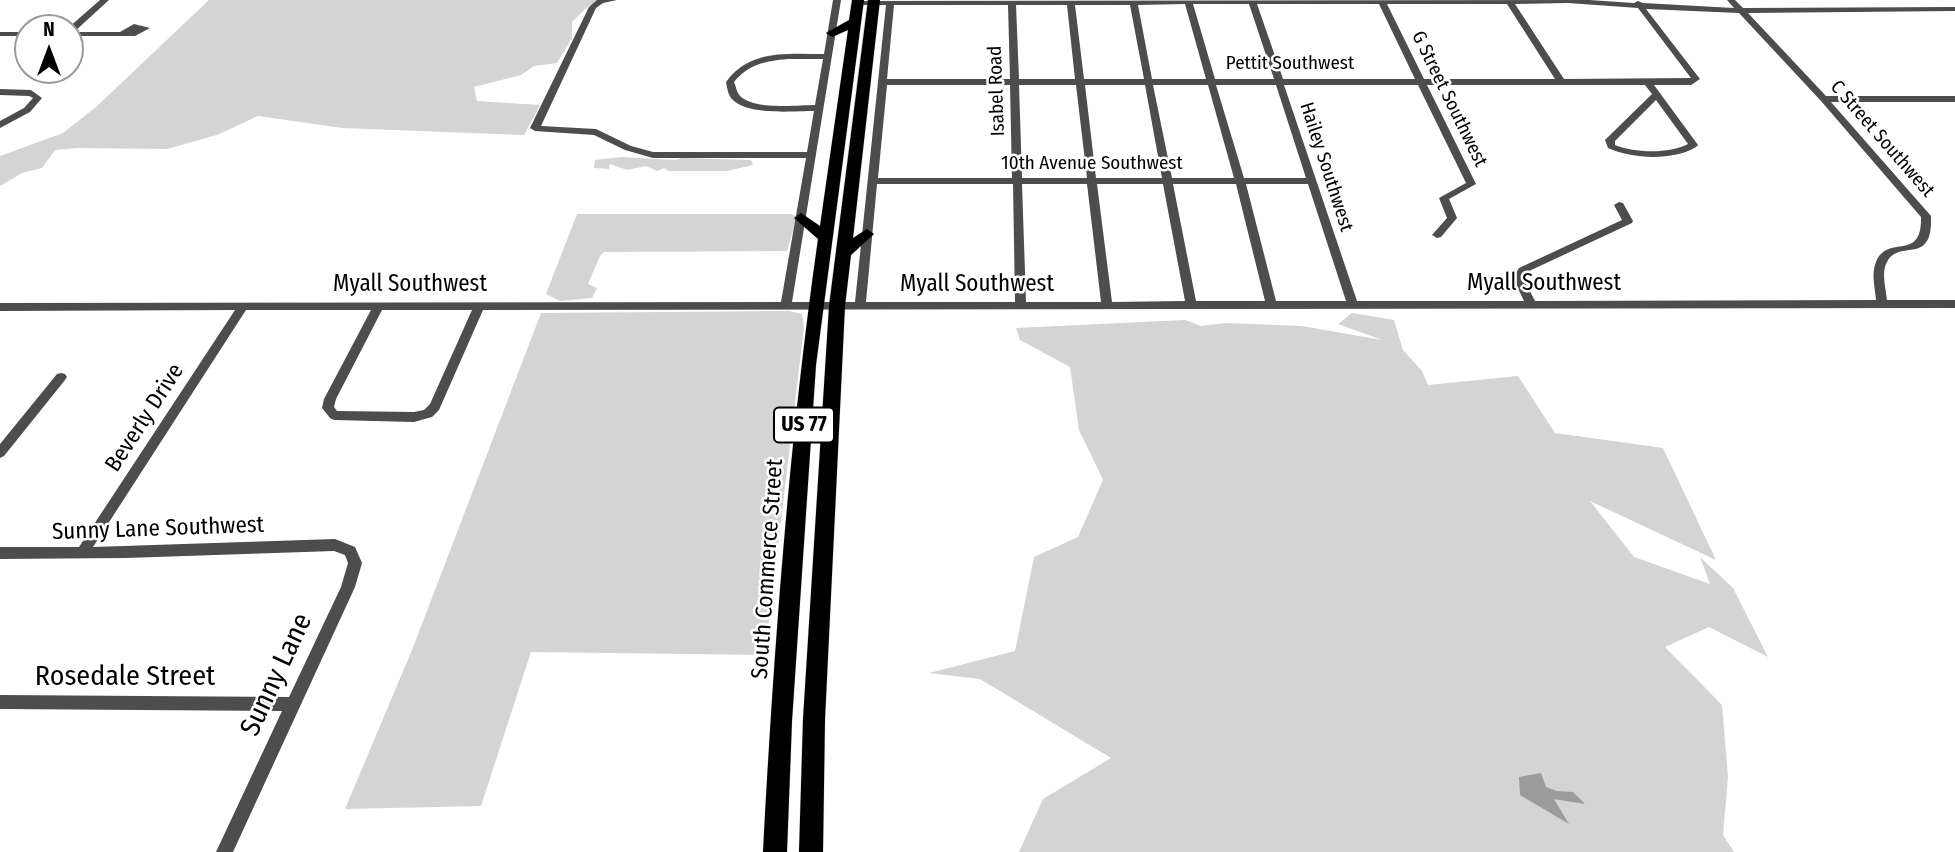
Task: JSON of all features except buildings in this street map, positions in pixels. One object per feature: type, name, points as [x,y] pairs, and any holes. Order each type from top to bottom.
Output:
[{"type":"main road","name":"South Commerce Street","points":[[775,852],[808,365],[855,22],[874,1]]},
{"type":"main road","name":"US 77","points":[[811,852],[814,719],[837,306],[874,1]]},
{"type":"main road","points":[[832,33],[855,22]]},
{"type":"main road","points":[[801,218],[826,238]]},
{"type":"main road","points":[[844,253],[867,234]]},
{"type":"street","points":[[84,20],[105,0]]},
{"type":"street","points":[[613,0],[601,1],[593,7],[535,128],[596,132],[645,154],[811,155]]},
{"type":"street","points":[[786,306],[837,0]]},
{"type":"street","name":"C Street Southwest","points":[[1731,0],[1824,99],[1926,216],[1928,231],[1923,240],[1915,246],[1885,256],[1880,263],[1882,304]]},
{"type":"street","points":[[1892,0],[1903,9]]},
{"type":"street","points":[[860,306],[883,82],[874,1],[1568,1],[1741,11],[1955,9]]},
{"type":"street","name":"Isabel Road","points":[[1012,1],[1021,306]]},
{"type":"street","points":[[1071,1],[1107,306]]},
{"type":"street","points":[[1133,1],[1191,306]]},
{"type":"street","name":"Hailey Southwest","points":[[1252,1],[1353,306]]},
{"type":"street","name":"G Street Southwest","points":[[1381,1],[1471,184],[1444,198],[1452,218],[1437,235]]},
{"type":"street","points":[[1509,1],[1562,82]]},
{"type":"street","points":[[1188,2],[1240,181],[1272,306]]},
{"type":"street","points":[[1638,3],[1696,79]]},
{"type":"street","points":[[84,33],[122,34]]},
{"type":"street","points":[[819,108],[753,106],[734,96],[730,82],[738,71],[760,60],[828,57]]},
{"type":"street","name":"Pettit Southwest","points":[[883,82],[1692,82],[1696,79]]},
{"type":"street","points":[[1648,82],[1657,94],[1691,140],[1693,145],[1680,152],[1626,152],[1611,146],[1610,140],[1657,94]]},
{"type":"street","points":[[0,92],[31,93],[38,98],[20,114],[0,125]]},
{"type":"street","points":[[1824,99],[1955,99]]},
{"type":"street","name":"10th Avenue Southwest","points":[[873,181],[1312,181]]},
{"type":"street","points":[[1531,305],[1518,278],[1523,270],[1628,221],[1619,205]]},
{"type":"street","name":"Myall Southwest","points":[[0,307],[1955,304]]},
{"type":"street","points":[[379,306],[330,398],[328,408],[334,415],[414,417],[428,414],[435,407],[479,306]]},
{"type":"street","name":"Beverly Drive","points":[[82,553],[243,307]]},
{"type":"street","points":[[0,453],[61,377]]},
{"type":"street","name":"Sunny Lane Southwest","points":[[0,553],[317,545]]},
{"type":"street","name":"Sunny Lane","points":[[224,852],[348,587],[355,563],[350,551],[345,547],[317,545]]},
{"type":"street","name":"Rosedale Street","points":[[0,702],[293,704]]},
{"type":"shaded area","points":[[209,0],[599,0],[572,22],[572,38],[557,63],[534,66],[521,75],[474,87],[477,101],[540,105],[524,135],[342,128],[258,116],[217,135],[167,149],[55,150],[42,168],[22,173],[0,186],[0,156],[63,133],[96,107]]},
{"type":"shaded area","points":[[622,157],[751,160],[753,165],[727,171],[668,171],[664,168],[657,171],[646,166],[627,170],[610,164],[609,169],[594,168],[595,160]]},
{"type":"shaded area","points":[[577,214],[791,214],[797,217],[787,251],[604,252],[588,284],[597,288],[592,298],[560,301],[546,294]]},
{"type":"shaded area","points":[[789,311],[802,314],[804,327],[765,655],[531,652],[481,806],[345,809],[412,650],[541,313]]},
{"type":"shaded area","points":[[1352,313],[1394,320],[1403,350],[1422,371],[1428,385],[1518,376],[1555,433],[1663,448],[1716,560],[1590,501],[1634,557],[1710,584],[1700,557],[1733,588],[1768,657],[1709,627],[1665,647],[1722,705],[1728,777],[1723,835],[1734,852],[1019,852],[1043,799],[1111,758],[980,679],[929,673],[1015,651],[1034,557],[1078,537],[1103,480],[1079,430],[1070,367],[1020,340],[1016,328],[1185,320],[1201,326],[1226,323],[1302,326],[1382,340],[1338,324]]},
{"type":"shaded area","points":[[1541,773],[1546,787],[1573,792],[1585,804],[1554,799],[1569,824],[1520,795],[1519,777]]}]
